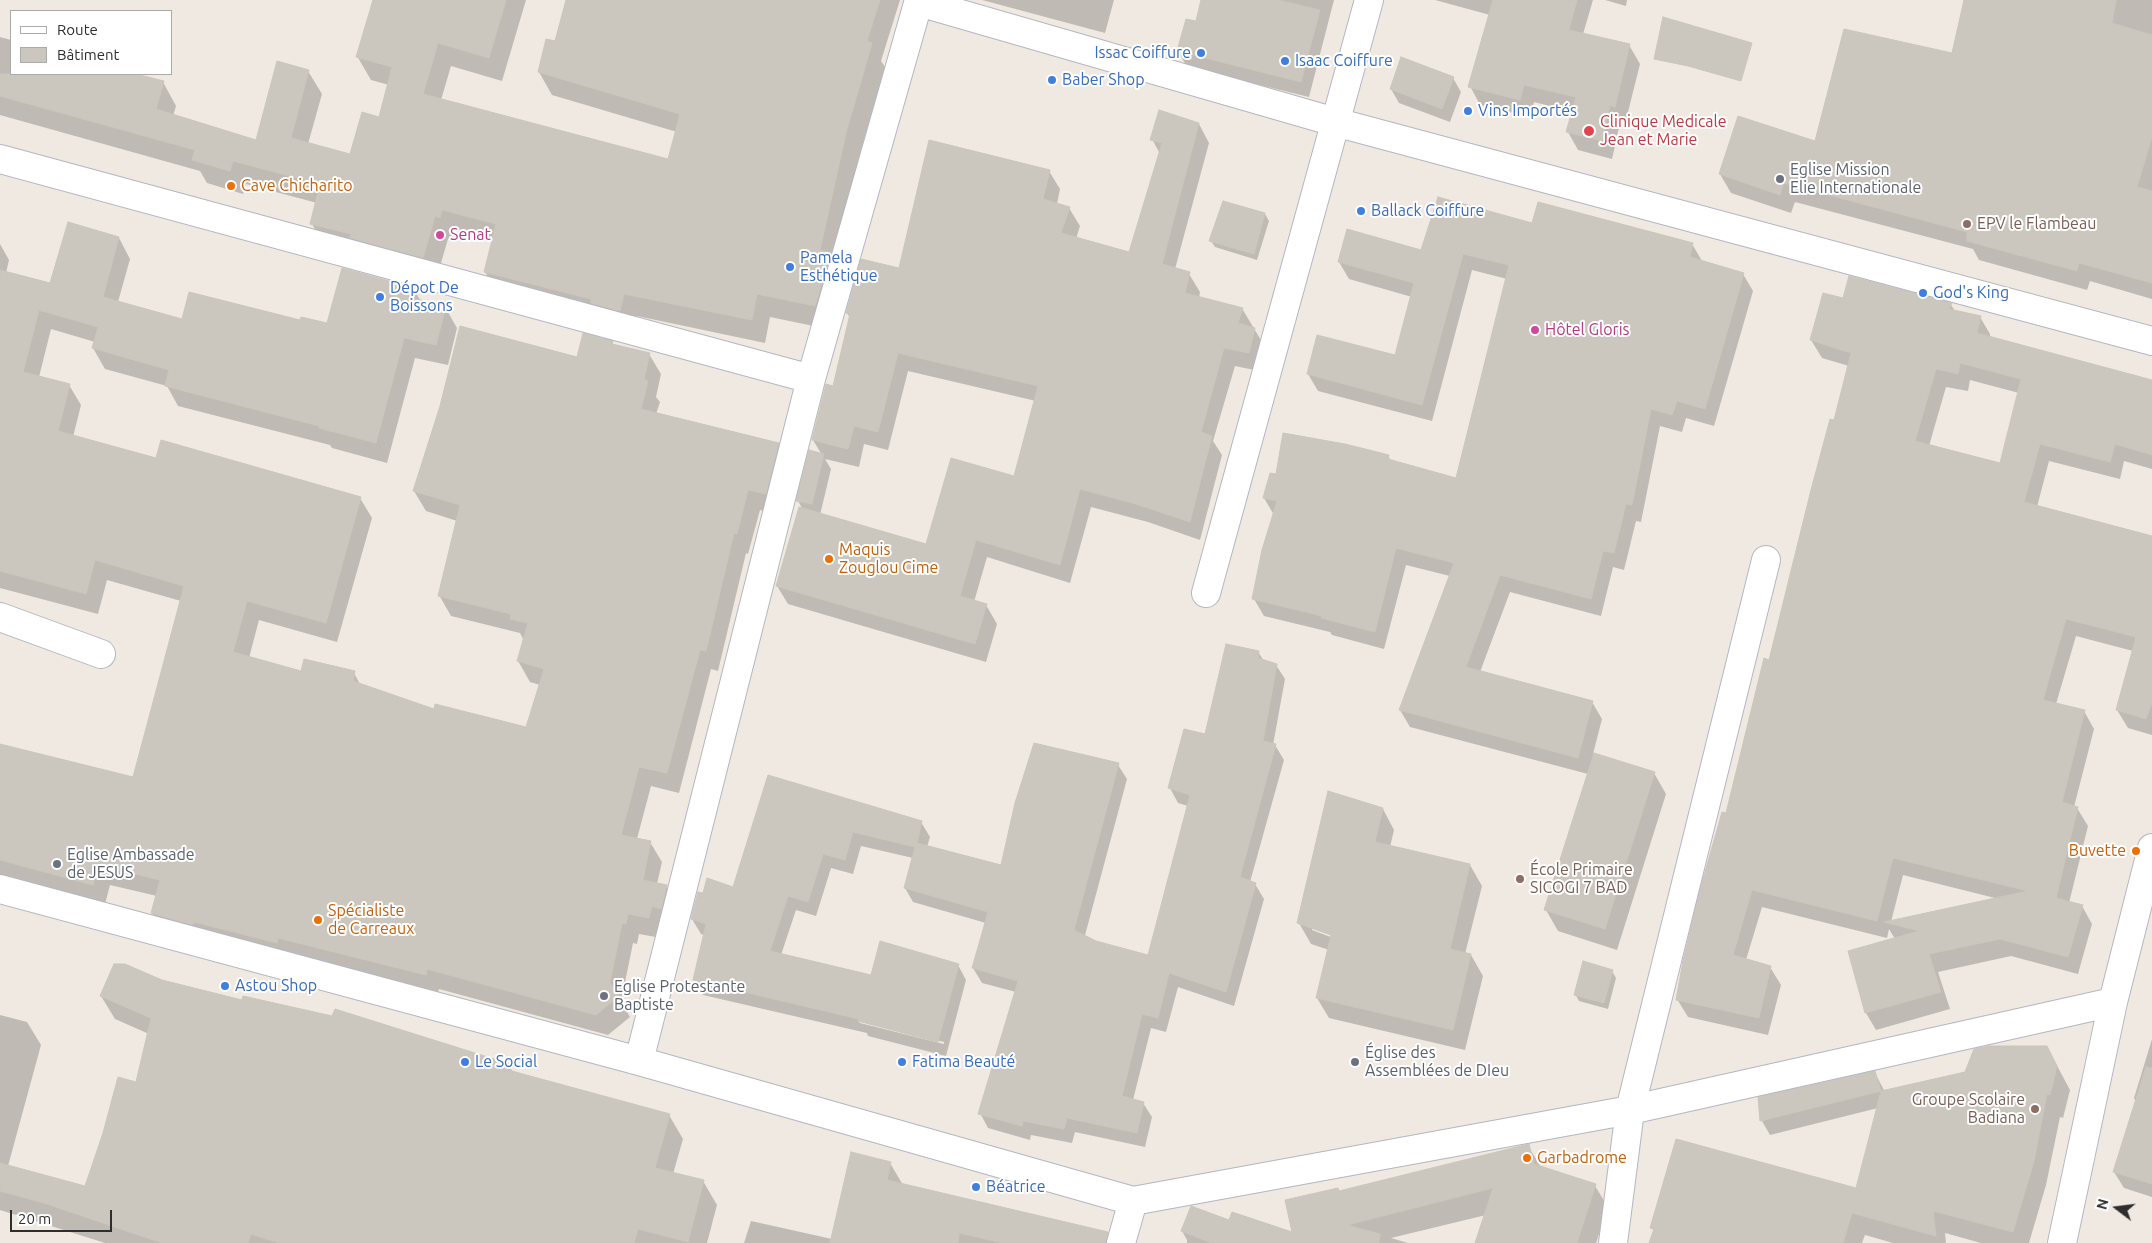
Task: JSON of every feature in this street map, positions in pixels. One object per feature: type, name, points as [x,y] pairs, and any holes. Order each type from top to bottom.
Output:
[{"type":"street","points":[[1206,593],[1368,0]]},
{"type":"street","points":[[639,1061],[811,379],[919,1],[1335,122],[2152,341]]},
{"type":"street","points":[[0,159],[811,379]]},
{"type":"street","points":[[1613,1243],[1630,1110],[1766,560]]},
{"type":"street","points":[[0,617],[102,654]]},
{"type":"street","points":[[2062,1243],[2113,1002],[2152,848]]},
{"type":"street","points":[[0,889],[639,1061],[1133,1201],[1630,1110],[2113,1002]]},
{"type":"street","points":[[1121,1243],[1133,1201]]},
{"type":"building","points":[[373,0],[506,0],[489,58],[438,43],[423,94],[668,159],[680,114],[538,72],[546,39],[555,41],[566,0],[880,0],[867,41],[872,43],[846,133],[820,250],[831,253],[815,306],[757,294],[752,320],[624,294],[620,311],[591,303],[591,299],[484,272],[496,224],[442,210],[440,218],[435,216],[423,258],[350,238],[351,234],[310,224],[320,184],[233,161],[230,171],[192,160],[195,150],[0,96],[0,74],[140,75],[164,81],[156,109],[256,140],[277,61],[309,70],[291,138],[350,154],[362,112],[379,117],[392,67],[356,57]]},
{"type":"building","points":[[1201,0],[1278,0],[1320,10],[1301,82],[1177,51],[1186,19],[1196,21]]},
{"type":"building","points":[[1493,0],[1577,0],[1569,30],[1630,44],[1615,107],[1610,105],[1602,141],[1566,132],[1576,97],[1524,85],[1520,100],[1468,87]]},
{"type":"building","points":[[1964,0],[2116,0],[2112,23],[2152,35],[2152,137],[2137,187],[2152,191],[2152,283],[2079,263],[2077,271],[1967,241],[1967,232],[1784,183],[1780,195],[1719,174],[1738,116],[1815,141],[1844,29],[1952,53]]},
{"type":"building","points":[[1663,17],[1752,43],[1741,81],[1688,66],[1654,59]]},
{"type":"building","points":[[1401,57],[1454,77],[1442,109],[1390,89]]},
{"type":"building","points":[[1159,110],[1199,123],[1162,264],[1190,272],[1185,293],[1243,308],[1238,323],[1255,328],[1249,353],[1224,348],[1201,432],[1212,436],[1190,522],[1136,504],[1080,489],[1060,565],[976,540],[960,596],[987,604],[975,644],[776,586],[799,507],[926,544],[951,458],[1014,476],[1038,386],[898,353],[878,432],[854,426],[848,449],[812,440],[826,384],[833,386],[850,314],[846,313],[861,259],[899,268],[929,140],[1050,170],[1043,199],[1070,207],[1061,233],[1129,252],[1162,143],[1150,140]]},
{"type":"building","points":[[1438,197],[1532,223],[1538,202],[1693,243],[1690,257],[1744,273],[1705,409],[1677,401],[1672,415],[1651,409],[1632,505],[1626,504],[1614,553],[1603,551],[1591,599],[1500,575],[1466,667],[1593,701],[1578,758],[1399,710],[1454,563],[1396,548],[1375,632],[1321,618],[1322,616],[1252,599],[1262,550],[1277,501],[1263,498],[1270,473],[1276,474],[1283,433],[1345,444],[1389,455],[1388,459],[1456,478],[1509,265],[1463,254],[1422,405],[1307,374],[1317,335],[1395,355],[1414,283],[1338,262],[1347,229],[1421,250]]},
{"type":"building","points":[[1223,201],[1265,213],[1254,254],[1209,241]]},
{"type":"building","points":[[68,222],[119,237],[103,297],[182,319],[189,292],[300,320],[301,317],[327,323],[342,268],[415,288],[412,298],[446,306],[436,345],[404,338],[376,443],[319,428],[319,426],[165,386],[169,370],[92,348],[98,327],[39,310],[23,372],[70,384],[58,431],[156,458],[161,440],[361,497],[326,623],[247,601],[233,652],[301,671],[304,659],[355,671],[353,681],[434,709],[435,704],[526,727],[544,669],[517,661],[528,623],[510,619],[511,614],[438,596],[460,505],[413,491],[440,406],[460,326],[577,357],[583,333],[613,341],[612,344],[650,353],[644,379],[648,381],[641,409],[779,443],[766,494],[748,490],[737,534],[734,533],[706,651],[700,650],[667,773],[639,767],[621,835],[651,841],[643,880],[667,885],[661,909],[652,906],[649,918],[628,914],[626,924],[622,923],[610,983],[619,996],[596,1015],[427,969],[426,975],[278,938],[277,943],[194,922],[193,925],[151,913],[160,880],[98,865],[93,885],[0,860],[0,744],[133,777],[184,586],[95,560],[86,594],[0,571],[0,270],[50,283]]},
{"type":"building","points":[[1849,276],[1952,303],[1949,309],[1981,316],[1977,333],[2152,380],[2152,455],[2115,444],[2110,462],[2040,444],[2024,502],[2152,536],[2152,703],[2146,719],[2116,710],[2136,637],[2066,619],[2043,700],[2085,710],[2062,802],[2078,807],[2056,898],[2083,905],[2068,957],[2000,939],[1929,954],[1941,992],[1865,1013],[1848,951],[1919,931],[1884,922],[2028,891],[1893,858],[1877,921],[1752,890],[1733,955],[1771,966],[1759,1018],[1676,1000],[1700,890],[1722,812],[1726,813],[1764,658],[1769,660],[1811,490],[1830,419],[1834,420],[1851,353],[1810,340],[1823,293],[1843,298]],"holes":[[[1960,363],[2021,379],[2000,463],[1915,441],[1936,369],[1958,374]]]},
{"type":"building","points":[[809,450],[824,454],[812,504],[796,501]]},
{"type":"building","points":[[1226,644],[1259,651],[1258,658],[1277,664],[1263,741],[1276,744],[1240,877],[1256,883],[1226,992],[1169,973],[1158,1018],[1142,1014],[1122,1096],[1144,1102],[1137,1133],[1067,1118],[1064,1129],[1023,1121],[1022,1126],[978,1114],[1018,981],[972,968],[988,912],[904,888],[915,847],[853,832],[845,860],[823,854],[808,902],[788,896],[770,951],[871,975],[880,941],[959,964],[938,1042],[858,1021],[859,1019],[693,980],[706,924],[691,919],[698,892],[703,893],[707,878],[733,887],[768,775],[922,821],[917,843],[1001,865],[1015,803],[1034,743],[1119,763],[1074,930],[1096,941],[1148,955],[1190,795],[1168,788],[1184,729],[1205,734]]},
{"type":"building","points":[[1594,753],[1655,772],[1605,929],[1544,910]]},
{"type":"building","points":[[1328,791],[1383,808],[1375,842],[1470,864],[1450,949],[1471,954],[1453,1030],[1316,998],[1331,935],[1297,923]]},
{"type":"building","points":[[1583,961],[1613,970],[1604,1003],[1574,995]]},
{"type":"building","points":[[114,964],[125,964],[162,980],[242,1000],[243,996],[332,1016],[335,1009],[510,1064],[508,1070],[670,1114],[655,1168],[704,1180],[688,1242],[638,1229],[634,1243],[279,1243],[251,1234],[248,1243],[162,1243],[44,1203],[0,1191],[0,1163],[85,1186],[103,1133],[118,1077],[136,1082],[151,1018],[100,996]]},
{"type":"building","points":[[1989,1046],[2047,1046],[2057,1066],[2050,1095],[2047,1094],[2034,1161],[2013,1232],[1933,1211],[1936,1236],[1852,1213],[1843,1243],[1649,1243],[1654,1229],[1650,1228],[1676,1139],[1856,1188],[1881,1091],[1965,1072],[1974,1049]]},
{"type":"building","points":[[2146,1067],[2152,1068],[2152,1184],[2113,1172]]},
{"type":"building","points":[[1875,1071],[1881,1091],[1760,1121],[1758,1097]]},
{"type":"building","points":[[1529,1144],[1534,1164],[1596,1184],[1577,1243],[1475,1243],[1493,1188],[1347,1225],[1380,1234],[1379,1243],[1212,1243],[1181,1231],[1191,1206],[1229,1220],[1232,1212],[1292,1232],[1285,1200],[1338,1188],[1339,1191]]},
{"type":"building","points":[[851,1152],[891,1162],[887,1180],[1108,1232],[1106,1243],[1003,1243],[959,1233],[958,1243],[830,1243]]},
{"type":"place","name":"Issac Coiffure","points":[[1201,53]]},
{"type":"place","name":"Isaac Coiffure","points":[[1285,61]]},
{"type":"place","name":"Baber Shop","points":[[1052,80]]},
{"type":"place","name":"Vins Importés","points":[[1468,111]]},
{"type":"place","name":"Clinique Medicale Jean et Marie","points":[[1589,131]]},
{"type":"place","name":"Eglise Mission Elie Internationale","points":[[1780,179]]},
{"type":"place","name":"Cave Chicharito","points":[[231,186]]},
{"type":"place","name":"Ballack Coiffure","points":[[1361,211]]},
{"type":"place","name":"EPV le Flambeau","points":[[1967,224]]},
{"type":"place","name":"Senat","points":[[440,235]]},
{"type":"place","name":"Pamela Esthétique","points":[[790,267]]},
{"type":"place","name":"God's King","points":[[1923,293]]},
{"type":"place","name":"Dépot De Boissons","points":[[380,297]]},
{"type":"place","name":"Hôtel Gloris","points":[[1535,330]]},
{"type":"place","name":"Maquis Zouglou Cime","points":[[829,559]]},
{"type":"place","name":"Buvette","points":[[2136,851]]},
{"type":"place","name":"Eglise Ambassade de JESUS","points":[[57,864]]},
{"type":"place","name":"École Primaire SICOGI 7 BAD","points":[[1520,879]]},
{"type":"place","name":"Spécialiste de Carreaux","points":[[318,920]]},
{"type":"place","name":"Astou Shop","points":[[225,986]]},
{"type":"place","name":"Eglise Protestante Baptiste","points":[[604,996]]},
{"type":"place","name":"Le Social","points":[[465,1062]]},
{"type":"place","name":"Fatima Beauté","points":[[902,1062]]},
{"type":"place","name":"Église des Assemblées de DIeu","points":[[1355,1062]]},
{"type":"place","name":"Groupe Scolaire Badiana","points":[[2035,1109]]},
{"type":"place","name":"Garbadrome","points":[[1527,1158]]},
{"type":"place","name":"Béatrice","points":[[976,1187]]}]
